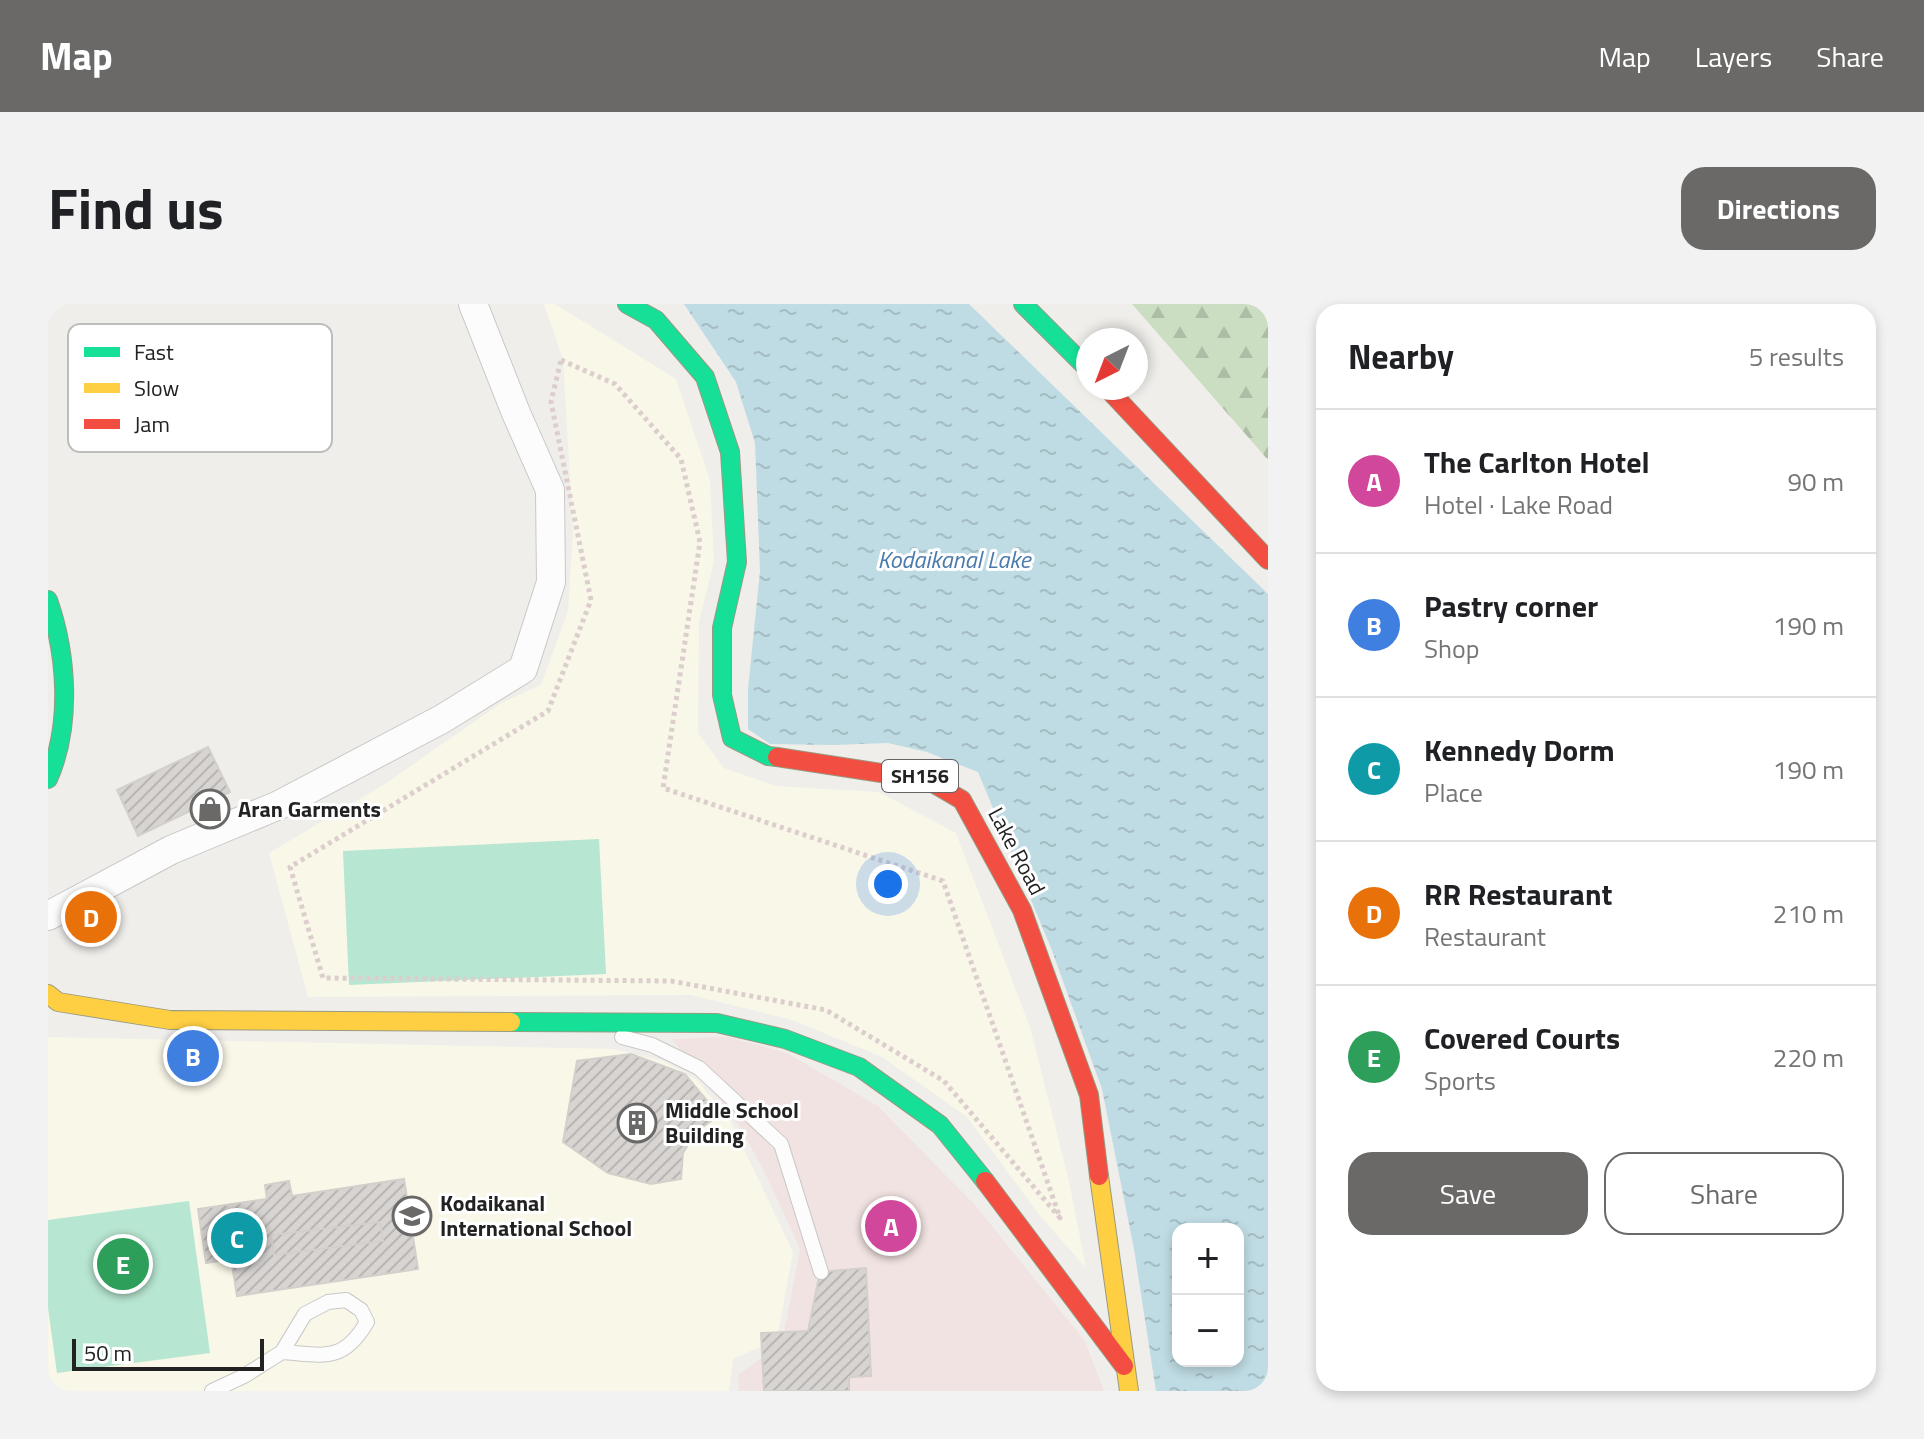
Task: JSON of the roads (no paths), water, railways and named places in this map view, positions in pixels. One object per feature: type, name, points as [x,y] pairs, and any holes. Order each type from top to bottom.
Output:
[{"type":"main road","name":"Lake Road","points":[[627,304],[656,320],[705,377],[730,452],[737,562],[722,628],[722,695],[732,738],[768,756],[921,776],[962,800],[1022,910],[1089,1095],[1129,1391]]},
{"type":"main road","points":[[1023,304],[1076,357]]},
{"type":"main road","points":[[1118,400],[1268,560]]},
{"type":"main road","points":[[48,600],[67,676],[57,760],[48,779]]},
{"type":"main road","points":[[48,994],[58,1002],[170,1020],[717,1023],[785,1039],[859,1067],[940,1125],[1012,1215],[1124,1366]]},
{"type":"street","points":[[48,916],[171,850],[293,798],[442,719],[523,669],[551,582],[550,490],[473,304]]},
{"type":"lane","points":[[572,1022],[652,1045],[699,1068],[781,1144],[821,1272]]},
{"type":"lane","points":[[212,1391],[244,1376],[282,1352],[305,1314],[328,1302],[346,1300],[361,1310],[367,1322],[356,1342],[333,1355],[282,1352]]},
{"type":"water","name":"Kodaikanal Lake","points":[[684,304],[969,304],[1268,594],[1268,1391],[1156,1391],[1134,1249],[1102,1089],[1051,948],[978,772],[927,752],[888,743],[770,744],[748,729],[748,689],[760,571],[755,443],[736,382]]},
{"type":"place","name":"Aran Garments","points":[[210,809]]},
{"type":"place","name":"RR Restaurant","points":[[91,917]]},
{"type":"place","name":"Pastry corner","points":[[193,1056]]},
{"type":"place","name":"Middle School Building","points":[[637,1123]]},
{"type":"place","name":"Kodaikanal International School","points":[[412,1216]]},
{"type":"place","name":"The Carlton Hotel","points":[[891,1226]]},
{"type":"place","name":"Kennedy Dorm","points":[[237,1238]]},
{"type":"place","name":"Covered Courts","points":[[123,1264]]}]
